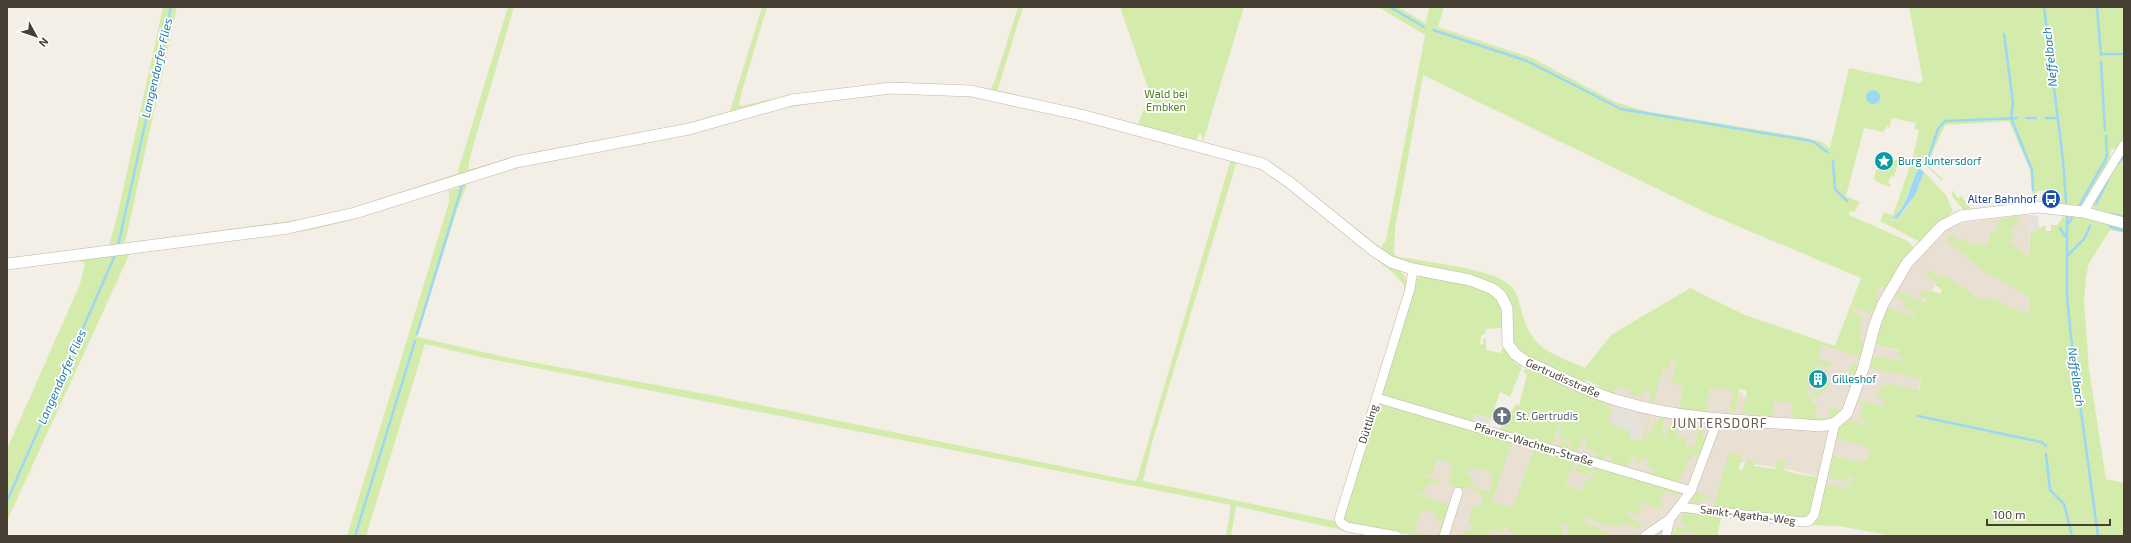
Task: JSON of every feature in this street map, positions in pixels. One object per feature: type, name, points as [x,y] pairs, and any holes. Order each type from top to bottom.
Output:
[{"type":"street","name":"Gertrudisstraße","points":[[7,264],[282,229],[322,222],[539,156],[689,129],[792,100],[891,88],[964,90],[1088,117],[1257,162],[1278,173],[1373,250],[1392,262],[1413,269],[1470,280],[1486,285],[1497,292],[1507,308],[1508,344],[1515,354],[1525,361],[1621,402],[1718,419],[1822,426],[1835,423]]},
{"type":"street","points":[[2083,212],[2124,145]]},
{"type":"street","points":[[1835,423],[1843,418],[1849,410],[1864,366],[1878,317],[1886,298],[1907,263],[1942,226],[1961,216],[2039,208],[2083,212],[2124,223]]},
{"type":"street","name":"Düttling","points":[[1397,536],[1347,528],[1341,523],[1339,518],[1410,289],[1413,269]]},
{"type":"street","name":"Pfarrer-Wachten-Straße","points":[[1377,398],[1691,490]]},
{"type":"street","points":[[1645,536],[1670,519],[1691,490],[1718,419]]},
{"type":"street","name":"Sankt-Agatha-Weg","points":[[1680,507],[1802,522],[1809,521],[1814,515],[1835,423]]},
{"type":"street","points":[[1444,536],[1458,492]]},
{"type":"street","points":[[1666,536],[1670,519]]},
{"type":"shaded area","points":[[2030,215],[2028,296],[2031,323],[1969,293],[1942,274],[1931,291],[1929,290],[1912,324],[1883,314],[1911,267],[1950,226],[1966,222]]},
{"type":"shaded area","points":[[2030,215],[2038,216],[2039,228],[2030,233]]},
{"type":"shaded area","points":[[1893,277],[1867,342],[1928,360],[1911,412],[1858,400],[1858,402],[1883,409],[1876,448],[1848,493],[1824,487],[1826,478],[1776,467],[1727,461],[1713,507],[1714,536],[1415,536],[1401,533],[1429,458],[1512,440],[1535,446],[1512,508],[1553,447],[1560,418],[1597,398],[1684,339],[1676,365],[1709,394],[1710,386],[1743,393],[1743,396],[1746,397],[1742,413],[1813,343],[1851,354],[1844,328],[1851,307]]},
{"type":"shaded area","points":[[1617,406],[1637,410],[1634,421],[1639,423],[1634,439],[1630,438],[1630,431],[1611,424]]},
{"type":"shaded area","points":[[1475,414],[1491,419],[1487,430],[1472,426]]},
{"type":"green space","points":[[163,7],[177,7],[125,243],[311,218],[347,210],[457,174],[508,7],[514,7],[470,157],[468,170],[539,151],[681,125],[730,111],[762,7],[767,7],[742,91],[739,104],[740,106],[791,95],[896,82],[990,90],[995,80],[1018,7],[1023,7],[997,92],[991,90],[989,92],[927,86],[896,86],[833,91],[802,96],[742,110],[737,109],[726,115],[691,125],[542,153],[471,173],[465,171],[457,177],[367,208],[309,222],[7,262],[7,258],[109,245],[117,217]]},
{"type":"green space","name":"Wald bei Embken","points":[[1120,7],[1244,7],[1203,142],[1267,161],[1282,170],[1381,248],[1386,240],[1425,35],[1378,7],[1398,7],[1425,23],[1430,7],[1444,7],[1438,27],[1532,58],[1615,102],[1645,111],[1808,138],[1822,142],[1830,148],[1849,68],[1919,83],[1923,81],[1909,7],[2124,7],[2124,142],[2120,147],[2111,150],[2108,164],[2100,181],[2090,197],[2080,206],[2069,207],[2059,202],[2061,194],[2056,193],[2056,198],[2048,199],[2047,190],[2037,191],[2037,199],[2030,206],[1966,213],[1952,196],[1952,190],[1958,198],[1961,196],[1971,209],[2026,203],[2033,198],[2030,170],[2009,121],[1945,125],[1927,165],[1943,179],[1941,180],[1923,163],[1913,157],[1919,130],[1914,129],[1916,123],[1892,118],[1889,128],[1887,126],[1883,132],[1864,128],[1846,196],[1860,202],[1854,212],[1850,211],[1849,215],[1908,241],[1914,248],[1885,288],[1882,285],[1876,292],[1878,294],[1875,298],[1880,301],[1874,313],[1852,307],[1853,313],[1862,315],[1859,331],[1864,333],[1860,334],[1858,340],[1865,342],[1868,334],[1862,358],[1821,345],[1819,359],[1831,363],[1830,368],[1816,365],[1815,367],[1828,371],[1825,380],[1829,382],[1827,391],[1823,390],[1820,396],[1814,395],[1811,403],[1817,405],[1814,416],[1826,419],[1818,420],[1791,418],[1793,402],[1774,401],[1772,417],[1742,413],[1747,391],[1739,389],[1736,411],[1732,411],[1731,415],[1729,415],[1733,391],[1710,387],[1706,413],[1680,408],[1682,395],[1681,386],[1671,383],[1677,361],[1672,359],[1669,369],[1663,368],[1653,404],[1650,404],[1651,391],[1644,390],[1642,397],[1629,395],[1631,390],[1617,386],[1614,395],[1598,388],[1599,386],[1586,380],[1585,382],[1581,382],[1523,356],[1513,346],[1510,307],[1505,295],[1497,288],[1487,282],[1461,274],[1410,266],[1400,262],[1381,250],[1376,249],[1267,163],[1202,144],[1202,135],[1199,134],[1197,140],[1192,142],[1180,135],[1166,135],[998,94],[997,92],[1138,124],[1150,94]],"holes":[[[1423,75],[1709,214],[1861,278],[1835,346],[1745,315],[1690,288],[1611,335],[1585,368],[1554,355],[1539,344],[1527,328],[1513,288],[1501,279],[1456,266],[1396,256],[1394,253],[1395,229]],[[1814,370],[1826,372],[1821,392],[1813,390],[1811,398],[1807,398],[1810,383],[1808,382],[1810,374],[1813,374]]]},
{"type":"green space","points":[[910,90],[968,93],[994,97],[1230,156],[1237,160],[1240,159],[1256,164],[1287,182],[1360,242],[1398,269],[1406,279],[1408,289],[1338,517],[1339,525],[1344,529],[1384,536],[1368,536],[1236,506],[1231,536],[1226,536],[1231,505],[485,358],[425,344],[366,536],[347,536],[449,202],[449,190],[445,189],[348,221],[310,230],[130,253],[7,521],[7,449],[80,284],[85,263],[77,260],[7,269],[7,266],[306,227],[372,210],[444,188],[451,190],[458,188],[461,181],[531,160],[686,131],[788,103],[888,91]],"holes":[[[911,92],[977,98],[1042,110],[1211,152],[1231,159],[1137,479],[1134,481],[716,396],[515,359],[417,337],[457,210],[468,182],[548,160],[688,135],[771,110],[868,95]],[[1239,161],[1254,166],[1278,179],[1393,273],[1404,285],[1404,294],[1334,521],[1143,481],[1152,443],[1236,164]]]},
{"type":"green space","points":[[2124,153],[2124,219],[2095,211],[2092,205]]},
{"type":"green space","points":[[1885,158],[1899,161],[1894,177],[1891,176],[1888,183],[1891,185],[1890,187],[1877,182],[1874,179],[1879,160]]},
{"type":"green space","points":[[1911,163],[1919,168],[1901,209],[1891,220],[1897,218],[1907,208],[1924,172],[1946,195],[1953,211],[1920,242],[1880,221],[1884,212],[1893,215]]},
{"type":"green space","points":[[2065,214],[2124,226],[2124,233],[2110,230],[2089,263],[2084,301],[2089,369],[2106,479],[2124,483],[2124,536],[1893,536],[1839,526],[1808,525],[1722,515],[1717,536],[1693,536],[1694,533],[1683,531],[1680,536],[1671,536],[1677,526],[1685,528],[1686,525],[1680,523],[1680,521],[1696,492],[1710,496],[1709,500],[1702,499],[1701,505],[1713,507],[1729,452],[1742,456],[1739,470],[1742,470],[1747,460],[1755,461],[1754,466],[1775,469],[1778,459],[1786,460],[1784,470],[1797,474],[1826,478],[1825,487],[1832,485],[1845,489],[1846,485],[1850,487],[1853,476],[1849,475],[1847,482],[1827,477],[1832,456],[1861,463],[1862,459],[1867,460],[1870,448],[1836,438],[1838,430],[1841,428],[1840,426],[1848,420],[1866,425],[1867,422],[1859,418],[1863,403],[1858,402],[1858,400],[1886,406],[1886,403],[1883,402],[1884,399],[1875,396],[1877,396],[1881,386],[1886,386],[1887,383],[1919,390],[1922,379],[1870,368],[1872,356],[1903,361],[1903,358],[1898,357],[1899,351],[1875,344],[1886,307],[1914,317],[1916,313],[1903,308],[1906,302],[1896,296],[1899,292],[1924,302],[1926,298],[1919,296],[1921,290],[1928,293],[1929,290],[1940,294],[1942,290],[1935,285],[1937,282],[1925,275],[1929,270],[1939,278],[1942,274],[1978,298],[1985,300],[1994,299],[2016,310],[2030,314],[2028,296],[1983,271],[1946,240],[1951,234],[1961,242],[1965,239],[1974,246],[1978,242],[1984,247],[1989,242],[1991,232],[1995,232],[1999,219],[2021,215],[2016,226],[2014,225],[2010,232],[2014,235],[2009,242],[2026,254],[2025,256],[2029,259],[2030,233],[2045,225],[2046,231],[2051,231],[2051,225],[2057,225]]},
{"type":"green space","points":[[1422,275],[1479,286],[1501,300],[1504,328],[1486,329],[1486,333],[1481,336],[1480,344],[1483,345],[1483,339],[1486,339],[1486,350],[1501,353],[1502,348],[1507,349],[1514,358],[1514,362],[1522,367],[1510,397],[1500,392],[1491,419],[1475,414],[1472,424],[1384,396],[1382,393],[1415,280]]},
{"type":"green space","points":[[1852,363],[1860,366],[1852,390],[1846,384]]},
{"type":"green space","points":[[1525,369],[1541,373],[1604,400],[1603,406],[1607,402],[1610,403],[1608,408],[1612,410],[1608,422],[1630,431],[1630,438],[1642,441],[1650,414],[1645,438],[1647,438],[1649,432],[1651,433],[1655,420],[1659,421],[1660,415],[1665,415],[1662,434],[1666,436],[1670,423],[1674,424],[1674,429],[1679,430],[1678,437],[1685,439],[1687,437],[1685,444],[1687,445],[1687,448],[1689,446],[1694,447],[1699,424],[1704,425],[1702,436],[1707,438],[1700,456],[1694,454],[1691,460],[1689,459],[1678,483],[1645,474],[1652,472],[1655,468],[1646,466],[1648,459],[1641,457],[1639,465],[1635,463],[1637,457],[1633,456],[1626,468],[1619,466],[1622,461],[1618,466],[1608,463],[1612,459],[1608,455],[1601,461],[1595,459],[1598,452],[1584,448],[1588,439],[1583,437],[1576,454],[1561,449],[1559,447],[1561,442],[1571,445],[1573,442],[1559,438],[1561,426],[1558,426],[1553,447],[1499,430],[1516,404],[1519,405],[1527,374],[1523,372]]},
{"type":"green space","points":[[1380,402],[1512,440],[1492,502],[1512,508],[1534,449],[1575,461],[1565,484],[1581,491],[1586,480],[1589,481],[1596,466],[1681,491],[1677,496],[1666,491],[1659,502],[1664,506],[1663,509],[1658,506],[1656,509],[1638,500],[1637,504],[1646,510],[1642,508],[1638,515],[1629,511],[1626,515],[1642,524],[1637,529],[1629,523],[1626,527],[1621,523],[1617,527],[1604,525],[1583,517],[1581,521],[1588,523],[1587,525],[1598,527],[1597,530],[1608,532],[1607,536],[1566,536],[1570,527],[1561,523],[1559,527],[1564,529],[1561,535],[1558,536],[1514,536],[1515,533],[1507,531],[1508,527],[1504,526],[1502,534],[1501,531],[1490,529],[1488,536],[1463,536],[1465,529],[1469,531],[1474,525],[1468,523],[1472,511],[1470,510],[1471,507],[1475,508],[1476,505],[1480,506],[1484,496],[1471,490],[1475,488],[1490,492],[1492,479],[1489,472],[1475,468],[1466,472],[1473,481],[1476,479],[1473,484],[1465,489],[1452,485],[1448,480],[1452,464],[1437,459],[1432,475],[1426,473],[1425,476],[1439,481],[1438,485],[1428,482],[1424,494],[1420,492],[1419,495],[1451,505],[1442,533],[1439,532],[1442,521],[1435,519],[1436,514],[1422,509],[1418,523],[1416,523],[1415,533],[1424,536],[1351,526],[1342,519],[1375,409]]},
{"type":"green space","points":[[1830,408],[1843,411],[1837,415],[1827,418]]},
{"type":"green space","points":[[1579,462],[1593,466],[1588,476],[1575,471]]},
{"type":"water","points":[[1873,90],[1878,92],[1880,97],[1878,102],[1873,104],[1868,102],[1866,97],[1868,92]]},
{"type":"water","points":[[1919,168],[1924,172],[1915,195],[1898,218],[1890,219],[1900,210],[1908,196]]},
{"type":"waterway","name":"Langendorfer Flies","points":[[118,246],[171,7]]},
{"type":"waterway","points":[[1390,7],[1424,27]]},
{"type":"waterway","name":"Neffelbach","points":[[2044,7],[2063,160],[2066,202]]},
{"type":"waterway","points":[[2097,7],[2101,55]]},
{"type":"waterway","points":[[1433,30],[1527,61],[1621,109],[1806,140],[1814,142],[1827,152]]},
{"type":"waterway","points":[[2004,34],[2013,103],[2011,118],[2032,170],[2033,190]]},
{"type":"waterway","points":[[2101,54],[2124,54]]},
{"type":"waterway","points":[[2101,62],[2105,130]]},
{"type":"waterway","points":[[1929,156],[1938,129],[1945,121],[2017,118]]},
{"type":"waterway","points":[[2026,118],[2036,118]]},
{"type":"waterway","points":[[2046,118],[2058,118]]},
{"type":"waterway","points":[[2080,204],[2106,159],[2106,136]]},
{"type":"waterway","points":[[2117,164],[2124,157]]},
{"type":"waterway","points":[[1833,161],[1835,189],[1847,201]]},
{"type":"waterway","points":[[2096,204],[2108,180]]},
{"type":"waterway","points":[[417,334],[463,183]]},
{"type":"waterway","points":[[2112,214],[2124,217]]},
{"type":"waterway","name":"Neffelbach","points":[[2067,217],[2067,296],[2071,337],[2098,536]]},
{"type":"waterway","name":"Neffelbach","points":[[2067,225],[2072,218]]},
{"type":"waterway","points":[[2068,255],[2084,239],[2090,226]]},
{"type":"waterway","points":[[2110,227],[2124,231]]},
{"type":"waterway","points":[[2060,228],[2065,236]]},
{"type":"waterway","name":"Langendorfer Flies","points":[[7,501],[116,253]]},
{"type":"waterway","points":[[355,536],[415,341]]},
{"type":"waterway","points":[[1918,416],[2041,442],[2046,446]]},
{"type":"waterway","points":[[2046,454],[2050,490],[2064,504],[2072,536]]},
{"type":"place","name":"Burg Juntersdorf","points":[[1884,161]]},
{"type":"place","name":"Alter Bahnhof","points":[[2051,199]]},
{"type":"place","name":"Gilleshof","points":[[1818,379]]},
{"type":"place","name":"St. Gertrudis","points":[[1502,416]]},
{"type":"district","name":"JUNTERSDORF","points":[[1720,423]]}]
